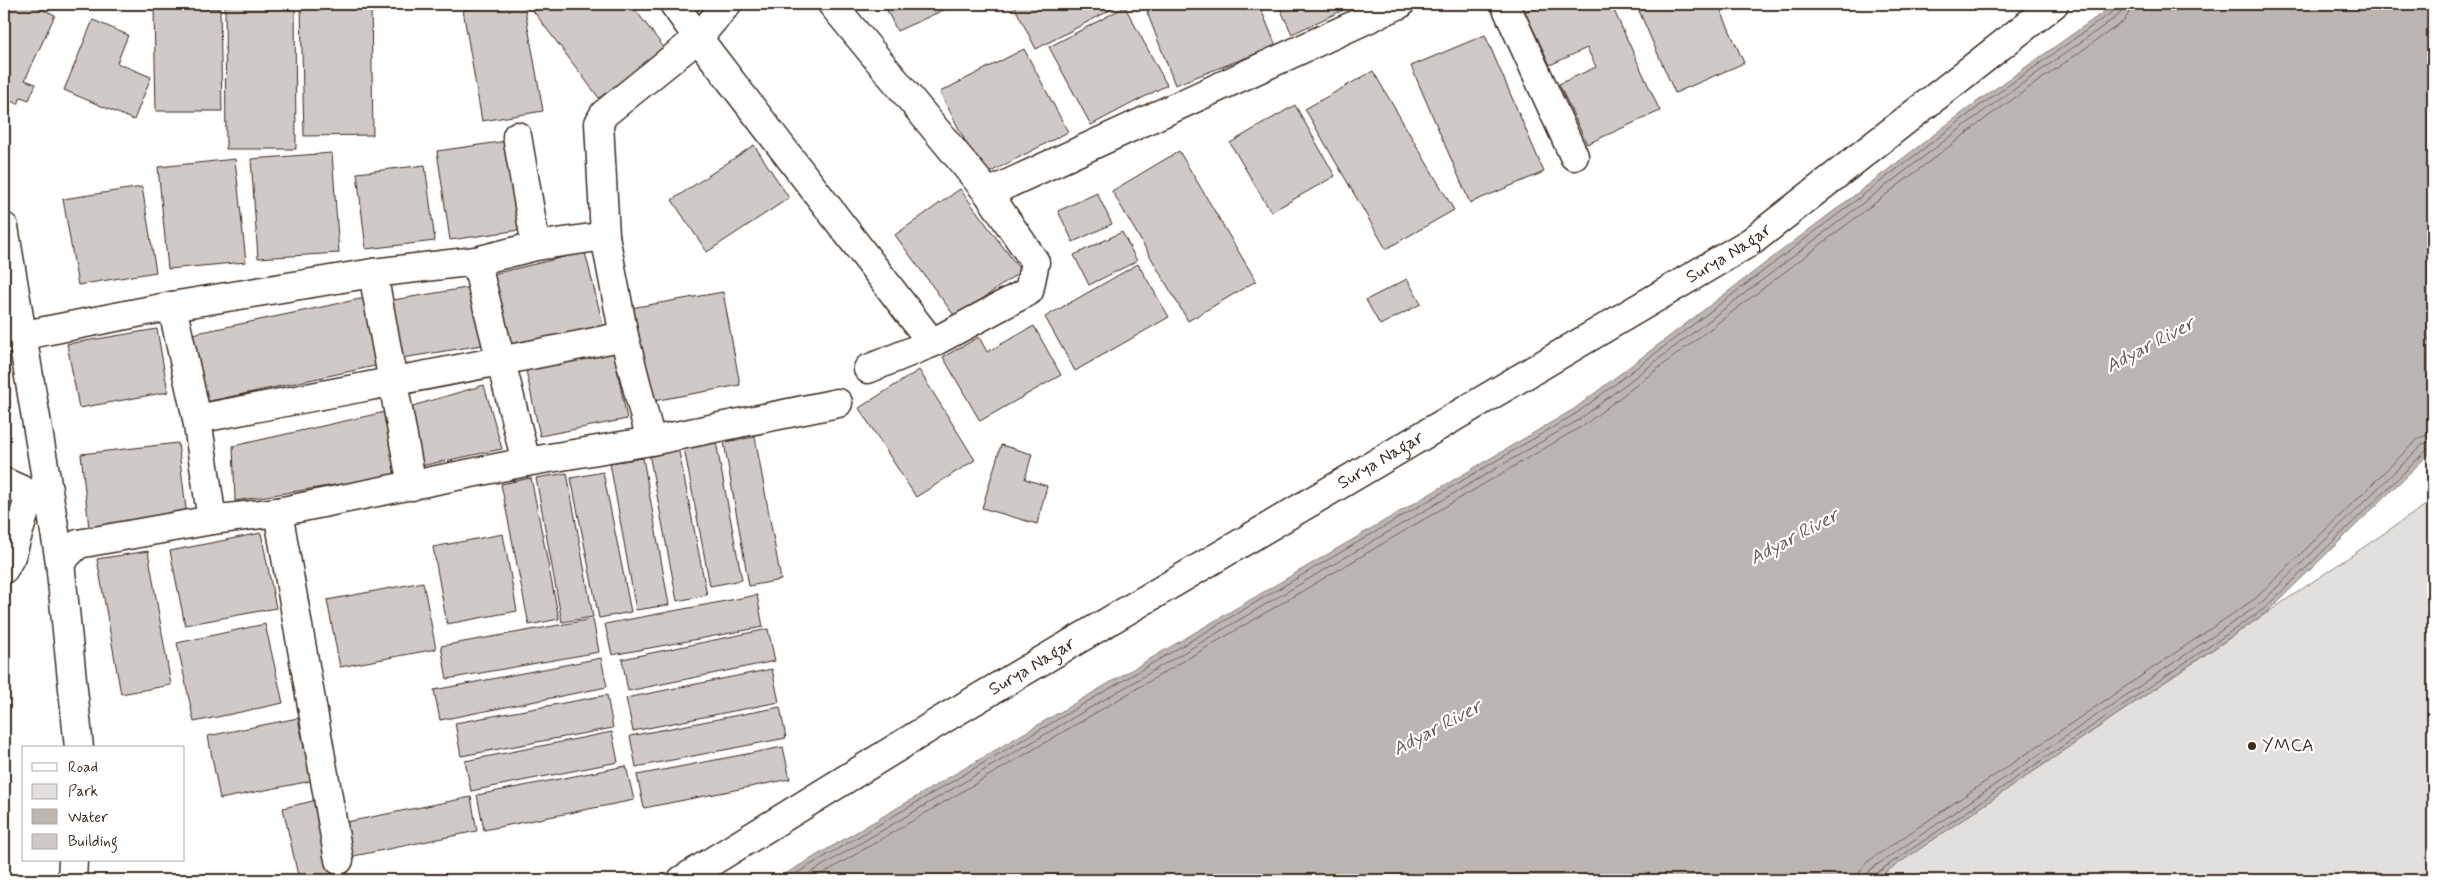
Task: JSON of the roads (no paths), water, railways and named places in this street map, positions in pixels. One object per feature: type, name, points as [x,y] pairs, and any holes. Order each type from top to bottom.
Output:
[{"type":"street","points":[[674,4],[932,343]]},
{"type":"street","points":[[651,441],[624,336],[605,236],[599,123],[600,118],[698,38],[727,4]]},
{"type":"street","points":[[832,4],[988,193],[1034,262],[1029,291],[932,343],[868,369]]},
{"type":"street","points":[[988,193],[1400,4]]},
{"type":"street","points":[[1506,4],[1574,156]]},
{"type":"street","name":"Surya Nagar","points":[[682,880],[945,718],[1752,241],[2054,4]]},
{"type":"street","points":[[518,136],[536,246]]},
{"type":"street","points":[[5,232],[13,337],[60,562],[79,746]]},
{"type":"street","points":[[13,337],[172,306],[374,274],[476,261],[536,246],[605,236]]},
{"type":"street","points":[[476,261],[526,462]]},
{"type":"street","points":[[374,274],[412,486]]},
{"type":"street","points":[[172,306],[197,419],[212,520]]},
{"type":"street","points":[[197,419],[394,380],[500,362],[624,336]]},
{"type":"street","points":[[60,562],[78,544],[212,520],[278,512],[526,462],[651,441],[838,402]]},
{"type":"street","points":[[4,482],[24,491],[28,502],[11,556],[4,569]]},
{"type":"street","points":[[278,512],[339,860]]},
{"type":"street","points":[[72,880],[73,862]]},
{"type":"water","name":"Adyar River","points":[[2115,4],[2433,4],[2433,450],[2267,612],[1874,880],[775,880],[1574,409],[1978,101]]},
{"type":"place","name":"YMCA","points":[[2252,746]]}]
